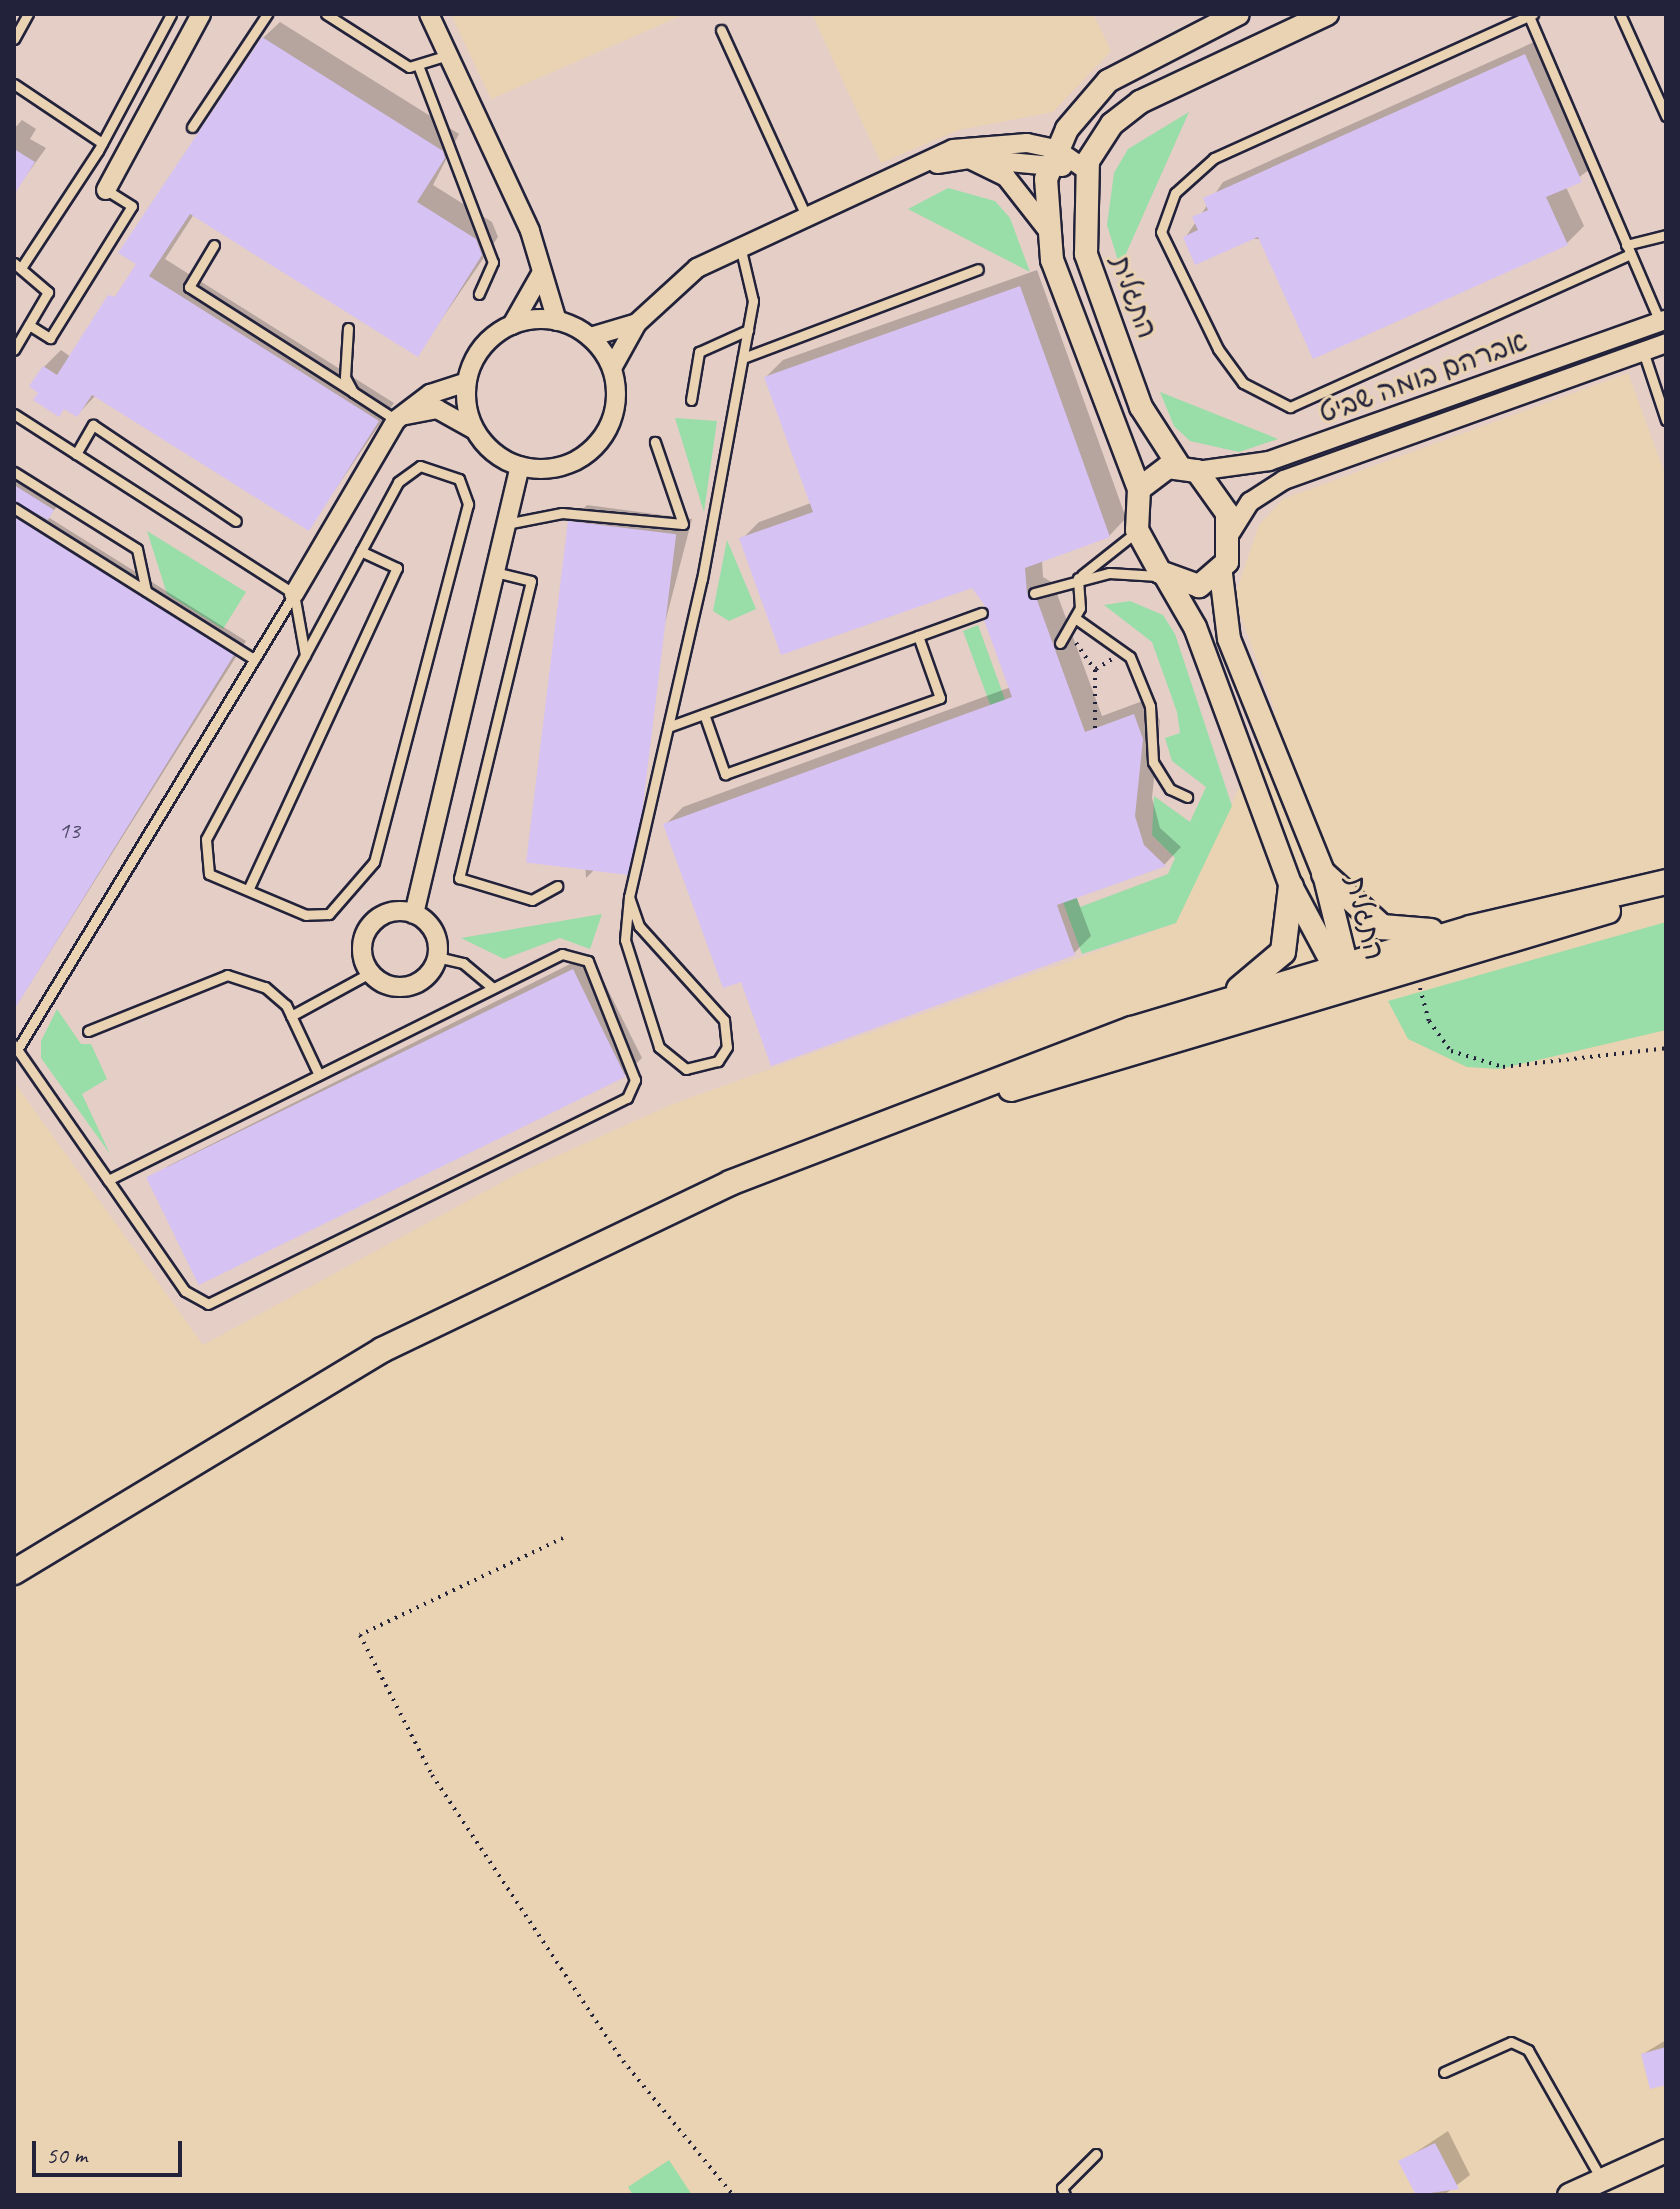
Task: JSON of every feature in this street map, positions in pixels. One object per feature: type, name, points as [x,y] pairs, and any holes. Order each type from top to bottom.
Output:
[{"type":"main road","points":[[1324,874],[1382,927],[1470,928]]},
{"type":"main road","points":[[14,1572],[382,1350],[584,1247],[769,1167],[1073,1049],[1215,1003],[1470,928],[1666,882]]},
{"type":"main road","points":[[1215,1003],[1256,979],[1283,952],[1291,886]]},
{"type":"main road","points":[[769,1167],[1666,893]]},
{"type":"street","points":[[106,190],[201,14]]},
{"type":"street","points":[[429,14],[530,231],[557,321]]},
{"type":"street","points":[[1046,228],[1053,157],[1116,75],[1238,14]]},
{"type":"street","name":"התגלית","points":[[1188,468],[1141,407],[1091,269],[1082,213],[1086,170],[1100,138],[1156,92],[1327,14]]},
{"type":"street","points":[[396,420],[437,409],[475,430],[520,466],[548,469],[590,452],[614,413],[612,368],[637,323],[684,277],[740,246],[922,166],[987,141],[1053,157],[1086,170]]},
{"type":"street","points":[[922,166],[969,159],[1053,157]]},
{"type":"street","points":[[969,159],[1006,177],[1046,228],[1139,489],[1137,530],[1166,577],[1199,586],[1221,574],[1231,532],[1218,495],[1188,468],[1155,473],[1139,489]]},
{"type":"street","points":[[475,430],[466,382],[483,348],[512,325],[541,274]]},
{"type":"street","points":[[512,325],[557,321],[590,337],[612,368]]},
{"type":"street","name":"אברהם בומה שביט","points":[[1188,468],[1269,461],[1663,321]]},
{"type":"street","points":[[590,337],[637,323]]},
{"type":"street","name":"אברהם בומה שביט","points":[[1231,532],[1250,502],[1284,480],[1666,343]]},
{"type":"street","points":[[294,594],[396,420],[430,394],[466,382]]},
{"type":"street","points":[[414,914],[520,466]]},
{"type":"street","name":"התגלית","points":[[1221,574],[1229,639],[1324,874],[1341,966],[1349,988]]},
{"type":"street","name":"התגלית","points":[[1166,577],[1195,627],[1291,886],[1341,966]]},
{"type":"street","points":[[394,912],[414,914],[434,933],[437,957],[414,984],[391,986],[370,973],[362,949],[371,924],[394,912]]},
{"type":"street","points":[[1569,2195],[1666,2151]]},
{"type":"lane","points":[[14,39],[28,14]]},
{"type":"lane","points":[[14,350],[48,292],[18,266],[102,143],[171,14]]},
{"type":"lane","points":[[192,127],[267,14]]},
{"type":"lane","points":[[326,14],[409,67],[448,55]]},
{"type":"lane","points":[[1620,14],[1666,116]]},
{"type":"lane","points":[[1663,321],[1628,250],[1530,15],[1214,158],[1175,193],[1161,232],[1218,349],[1252,390],[1290,407],[1628,250],[1666,235]]},
{"type":"lane","points":[[721,30],[807,218]]},
{"type":"lane","points":[[418,65],[493,262],[479,294]]},
{"type":"lane","points":[[14,84],[102,143]]},
{"type":"lane","points":[[29,325],[50,338],[132,206],[106,190]]},
{"type":"lane","points":[[214,245],[189,287],[396,420]]},
{"type":"lane","points":[[629,897],[639,926],[724,1020],[727,1047],[718,1061],[686,1069],[659,1047],[628,960],[629,897],[668,727],[748,330],[753,284],[740,246]]},
{"type":"lane","points":[[743,358],[978,269]]},
{"type":"lane","points":[[348,328],[345,377],[353,392]]},
{"type":"lane","points":[[691,400],[699,352],[748,330]]},
{"type":"lane","points":[[1643,351],[1666,420]]},
{"type":"lane","points":[[14,414],[294,594],[305,655]]},
{"type":"lane","points":[[76,454],[93,425],[236,521]]},
{"type":"lane","points":[[506,524],[562,513],[683,524],[655,442]]},
{"type":"lane","points":[[432,467],[459,479],[468,504],[374,862],[329,914],[306,915],[209,874],[206,839],[361,551],[407,472],[432,467]]},
{"type":"lane","points":[[14,472],[137,549],[146,591]]},
{"type":"lane","points":[[14,508],[254,659]]},
{"type":"lane","points":[[1078,578],[1137,530]]},
{"type":"lane","points":[[248,890],[397,568],[361,551]]},
{"type":"lane","points":[[495,572],[531,581],[459,878],[532,900],[557,886]]},
{"type":"lane","points":[[1034,593],[1078,578],[1166,577]]},
{"type":"lane","points":[[1060,643],[1075,618],[1082,596],[1078,578]]},
{"type":"lane","points":[[108,1180],[562,954],[588,961],[636,1090],[208,1304],[185,1291],[16,1048],[294,594]]},
{"type":"lane","points":[[668,727],[982,613]]},
{"type":"lane","points":[[1075,618],[1130,657],[1150,706],[1153,762],[1170,789],[1187,797]]},
{"type":"lane","points":[[704,714],[725,774],[940,698],[918,636]]},
{"type":"lane","points":[[437,957],[463,963],[493,988]]},
{"type":"lane","points":[[291,1016],[370,973]]},
{"type":"lane","points":[[88,1031],[227,975],[265,987],[291,1016],[319,1075]]},
{"type":"lane","points":[[1444,2072],[1511,2042],[1528,2050],[1602,2180]]},
{"type":"lane","points":[[1065,2195],[1062,2188],[1096,2154]]},
{"type":"path","points":[[1068,631],[1095,670],[1095,728]]},
{"type":"path","points":[[1413,969],[1429,1021],[1451,1051],[1503,1067],[1666,1048]]},
{"type":"path","points":[[563,1538],[360,1635],[449,1801],[623,2061],[733,2195]]},
{"type":"shaded area","points":[[14,14],[451,14],[491,99],[685,14],[812,14],[881,163],[959,130],[1053,112],[1111,51],[1093,14],[1666,14],[1666,477],[1628,373],[1283,499],[1259,525],[1234,598],[1275,711],[1176,923],[673,1104],[519,1173],[203,1345],[14,1082]]},
{"type":"green space","points":[[1189,112],[1120,267],[1107,225],[1114,173],[1128,149]]},
{"type":"green space","points":[[948,188],[995,201],[1010,218],[1030,272],[908,209]]},
{"type":"green space","points":[[1160,392],[1278,439],[1239,452],[1190,441],[1174,426]]},
{"type":"green space","points":[[675,418],[717,421],[704,512]]},
{"type":"green space","points":[[147,531],[246,592],[223,629],[167,594]]},
{"type":"green space","points":[[727,540],[756,609],[729,621],[713,611]]},
{"type":"green space","points":[[1130,601],[1163,615],[1175,634],[1232,806],[1176,923],[1082,954],[963,631],[978,625],[1080,907],[1168,874],[1175,858],[1152,835],[1154,796],[1190,822],[1206,787],[1172,761],[1165,738],[1180,733],[1177,712],[1152,642],[1104,605]]},
{"type":"green space","points":[[602,914],[590,949],[560,938],[504,959],[461,938]]},
{"type":"green space","points":[[1666,922],[1666,1030],[1499,1069],[1467,1067],[1408,1039],[1388,1001]]},
{"type":"green space","points":[[57,1009],[81,1044],[91,1044],[107,1079],[82,1094],[110,1154],[41,1058],[41,1041]]},
{"type":"green space","points":[[669,2160],[692,2195],[633,2195],[628,2187]]},
{"type":"building","points":[[262,37],[443,151],[445,158],[417,202],[476,239],[482,255],[418,357],[190,214],[149,276],[379,421],[309,531],[92,395],[77,417],[64,409],[59,417],[33,400],[38,393],[29,386],[43,366],[57,375],[108,295],[115,297],[136,264],[118,253]]},
{"type":"building","points":[[1525,54],[1582,182],[1546,197],[1568,245],[1313,359],[1258,237],[1195,265],[1183,237],[1198,230],[1192,217],[1208,210],[1203,198]]},
{"type":"building","points":[[14,149],[35,162],[14,195]]},
{"type":"building","points":[[1020,286],[1110,537],[1025,568],[1027,594],[1037,600],[1085,732],[1134,714],[1143,739],[1135,816],[1144,845],[1166,866],[1057,905],[1075,955],[771,1066],[741,982],[723,988],[663,824],[1012,697],[984,620],[989,611],[972,588],[781,655],[739,538],[813,512],[764,377]]},
{"type":"building","points":[[14,485],[54,510],[48,520],[14,501]]},
{"type":"building","points":[[14,517],[234,655],[14,1010]]},
{"type":"building","points":[[568,521],[676,534],[634,876],[526,862]]},
{"type":"building","points":[[573,969],[626,1077],[199,1285],[146,1177]]},
{"type":"building","points":[[1666,2047],[1666,2085],[1650,2089],[1641,2054]]},
{"type":"building","points":[[1435,2143],[1459,2189],[1416,2195],[1398,2161]]}]
